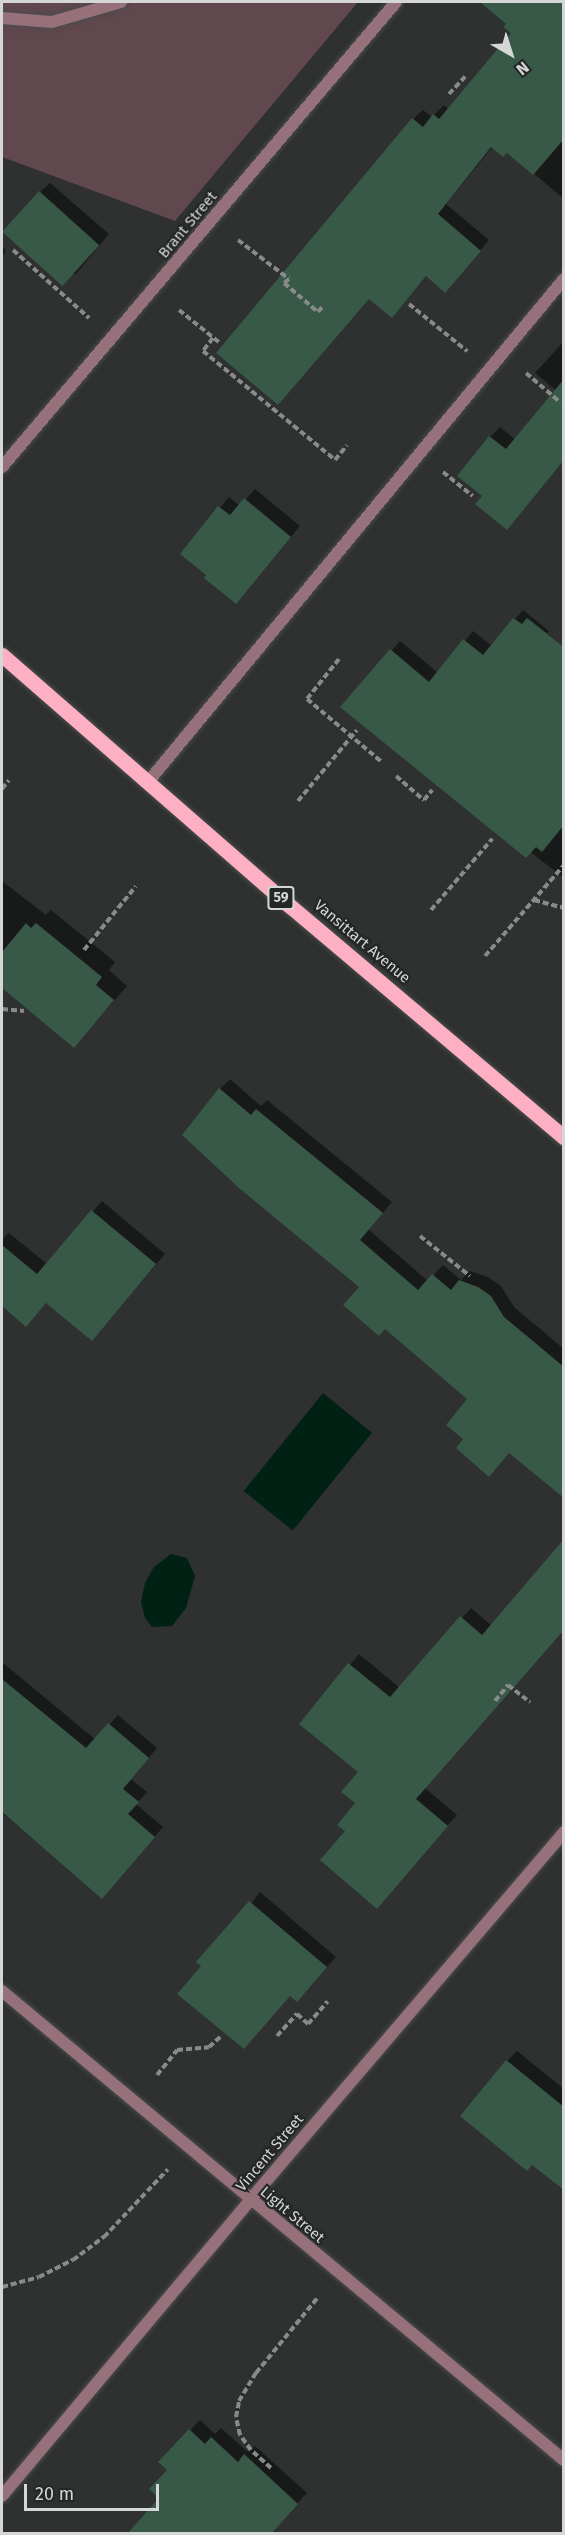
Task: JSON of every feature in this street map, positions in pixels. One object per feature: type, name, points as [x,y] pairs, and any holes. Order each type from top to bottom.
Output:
[{"type":"main road","name":"Vansittart Avenue","points":[[2,655],[564,1137]]},
{"type":"street","points":[[2,18],[52,22],[121,2]]},
{"type":"street","name":"Brant Street","points":[[2,467],[396,2]]},
{"type":"street","points":[[148,782],[564,279]]},
{"type":"street","name":"Vincent Street","points":[[2,2496],[250,2200],[564,1833]]},
{"type":"street","name":"Light Street","points":[[2,1991],[564,2460]]},
{"type":"path","points":[[449,94],[466,76]]},
{"type":"path","points":[[238,240],[289,279],[285,283],[318,312],[323,306]]},
{"type":"path","points":[[13,250],[112,338]]},
{"type":"path","points":[[409,304],[489,370]]},
{"type":"path","points":[[179,310],[220,343]]},
{"type":"path","points":[[213,338],[203,351],[335,460],[347,445]]},
{"type":"path","points":[[419,453],[473,496]]},
{"type":"path","points":[[339,659],[307,699],[383,763]]},
{"type":"path","points":[[298,801],[357,730]]},
{"type":"path","points":[[396,776],[424,800],[432,790]]},
{"type":"path","points":[[2,789],[9,780]]},
{"type":"path","points":[[431,910],[492,839]]},
{"type":"path","points":[[485,956],[564,866]]},
{"type":"path","points":[[84,950],[136,886]]},
{"type":"path","points":[[534,900],[564,908]]},
{"type":"path","points":[[2,1009],[24,1011]]},
{"type":"path","points":[[420,1236],[470,1276]]},
{"type":"path","points":[[495,1701],[508,1685],[530,1702]]},
{"type":"path","points":[[277,2036],[297,2014],[308,2024],[328,2001]]},
{"type":"path","points":[[157,2075],[177,2050],[209,2047],[220,2037]]},
{"type":"path","points":[[2,2287],[39,2277],[73,2260],[104,2237],[168,2169]]},
{"type":"path","points":[[271,2468],[251,2450],[240,2434],[236,2417],[239,2401],[256,2373],[319,2296]]},
{"type":"shaded area","points":[[2,2],[358,2],[175,221],[2,157]]},
{"type":"shaded area","points":[[323,1393],[372,1433],[293,1531],[244,1491]]},
{"type":"shaded area","points":[[171,1554],[187,1558],[195,1576],[186,1608],[172,1626],[152,1627],[145,1618],[141,1602],[145,1583],[154,1567]]},
{"type":"building","points":[[480,2],[564,2],[564,139],[533,175],[507,153],[503,157],[491,147],[438,214],[481,251],[445,293],[426,276],[392,318],[369,299],[278,405],[216,353],[412,118],[423,127],[433,114],[439,119],[511,33],[503,27],[506,24]]},
{"type":"building","points":[[39,191],[99,245],[62,286],[2,232]]},
{"type":"building","points":[[564,379],[564,460],[507,530],[475,504],[482,496],[457,476],[489,436],[506,449]]},
{"type":"building","points":[[244,498],[291,537],[236,604],[204,578],[206,575],[180,554],[218,506],[230,515]]},
{"type":"building","points":[[513,618],[522,624],[527,618],[564,647],[564,825],[542,852],[536,847],[526,858],[340,707],[390,649],[429,682],[463,639],[483,655]]},
{"type":"building","points":[[26,923],[31,928],[36,923],[102,977],[96,985],[114,1000],[74,1048],[2,988],[2,952]]},
{"type":"building","points":[[219,1088],[251,1115],[256,1109],[383,1213],[360,1240],[418,1290],[432,1274],[451,1290],[459,1280],[478,1287],[491,1296],[504,1317],[564,1367],[564,1498],[509,1453],[489,1477],[456,1448],[463,1439],[446,1425],[467,1399],[385,1329],[379,1336],[343,1305],[359,1287],[239,1188],[182,1135]]},
{"type":"building","points":[[91,1210],[156,1264],[92,1341],[46,1303],[26,1327],[2,1306],[2,1245],[37,1274]]},
{"type":"building","points":[[564,1539],[564,1630],[416,1799],[448,1826],[377,1909],[320,1860],[345,1831],[337,1825],[355,1803],[341,1792],[358,1772],[299,1724],[348,1663],[390,1697],[460,1616],[482,1635]]},
{"type":"building","points":[[2,1679],[86,1748],[108,1723],[149,1758],[123,1789],[139,1802],[128,1814],[155,1837],[102,1899],[2,1812]]},
{"type":"building","points":[[249,1901],[327,1967],[297,2002],[290,1996],[244,2049],[177,1994],[201,1966],[196,1962]]},
{"type":"building","points":[[506,2060],[564,2107],[564,2190],[532,2165],[527,2171],[460,2116]]},
{"type":"building","points":[[189,2429],[205,2444],[211,2437],[238,2462],[244,2454],[298,2504],[271,2534],[127,2534],[159,2498],[149,2489],[167,2470],[158,2462]]}]
